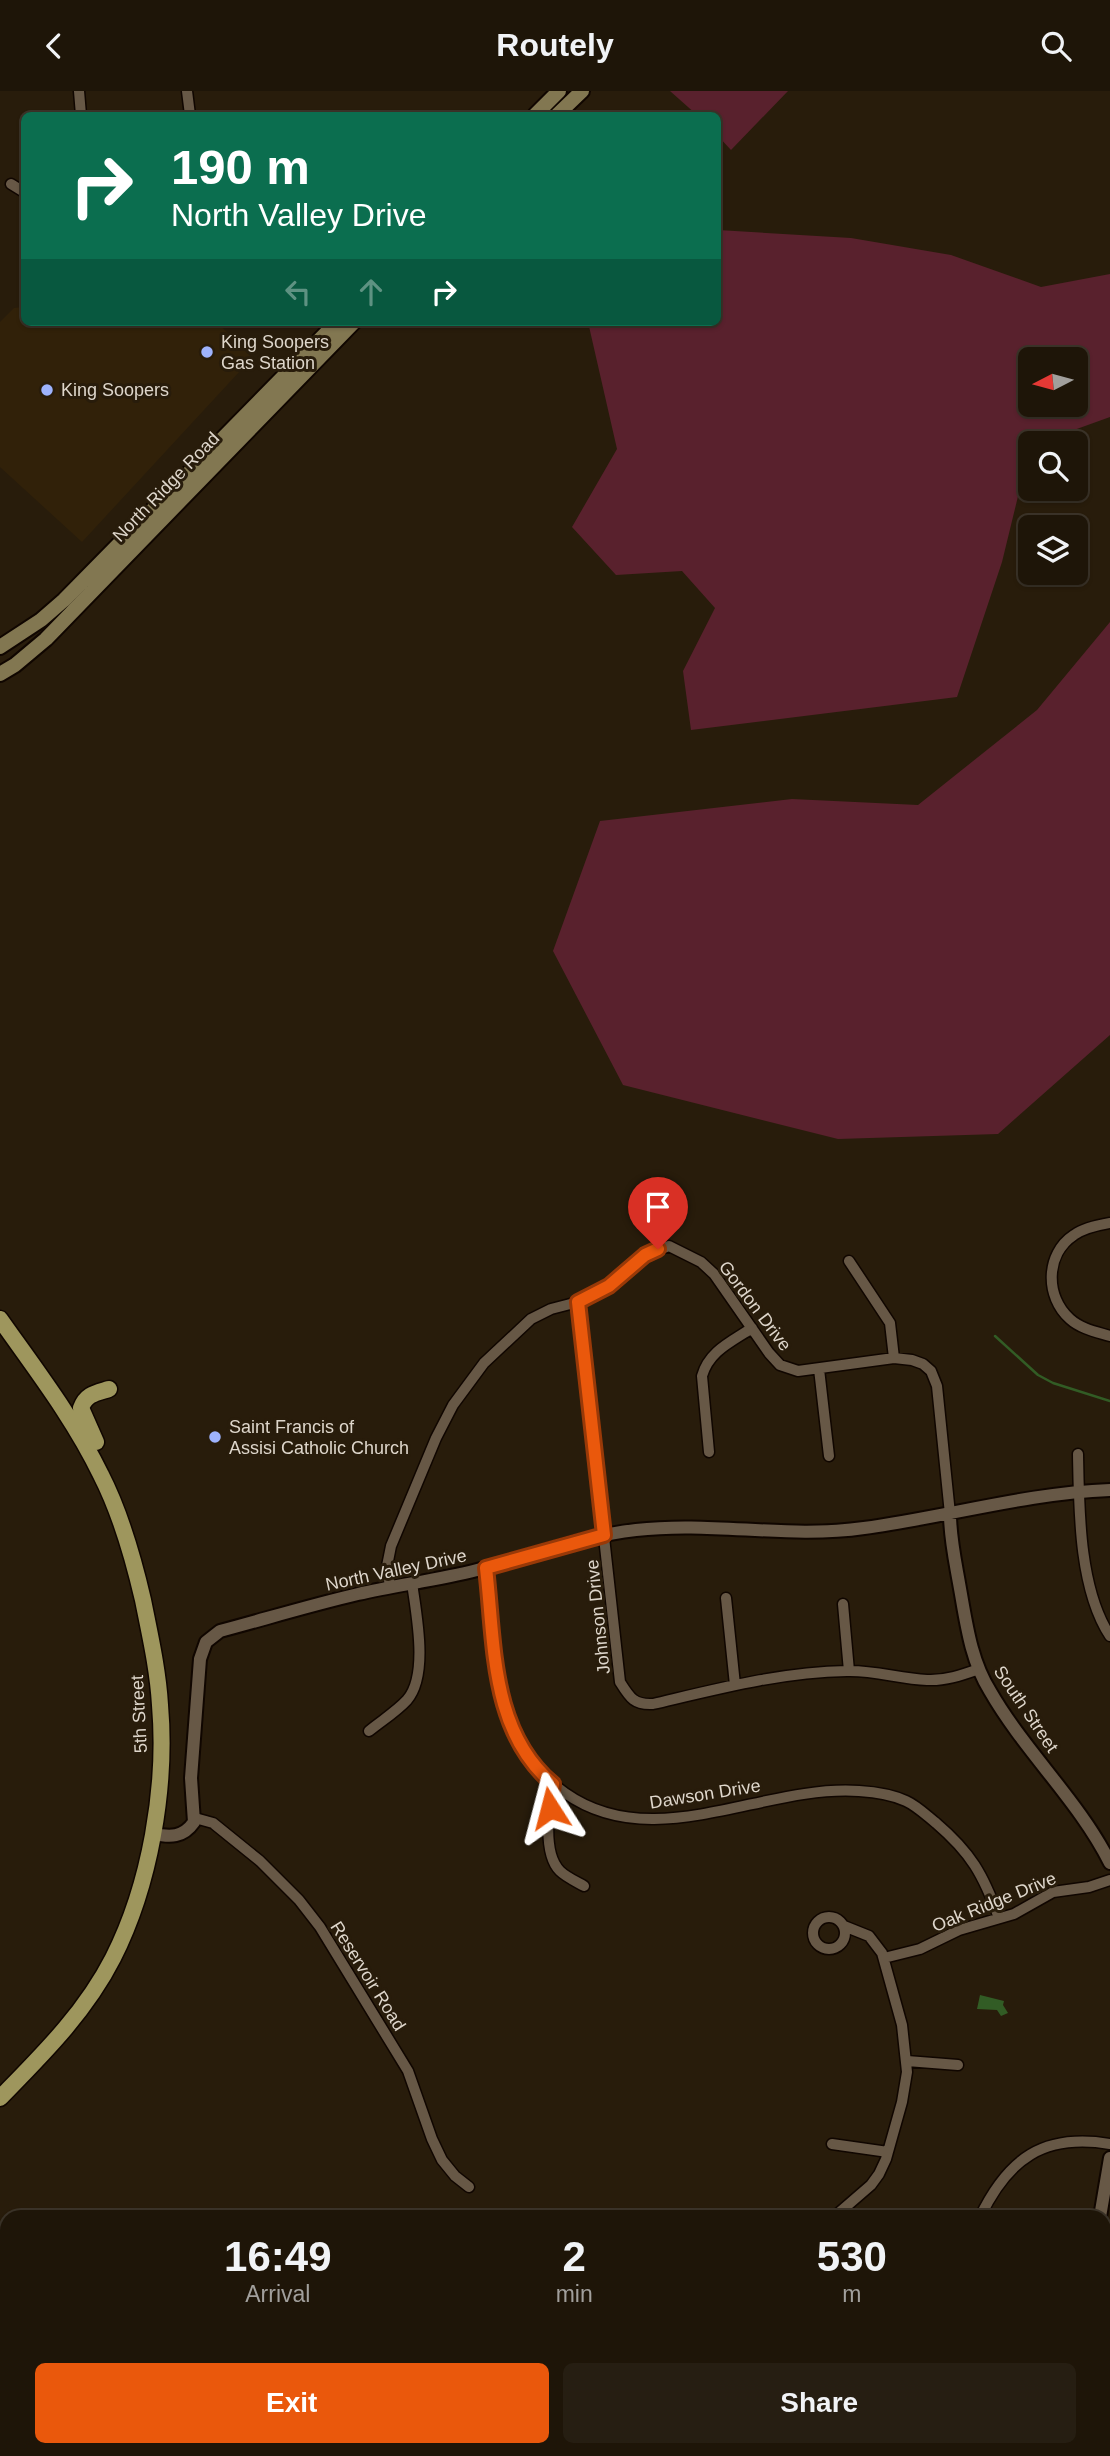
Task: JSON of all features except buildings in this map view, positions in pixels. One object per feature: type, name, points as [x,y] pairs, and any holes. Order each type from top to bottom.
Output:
[{"type":"main road","points":[[538,112],[559,91]]},
{"type":"main road","points":[[559,112],[574,91]]},
{"type":"main road","points":[[560,112],[582,91]]},
{"type":"main road","name":"North Ridge Road","points":[[0,646],[41,620],[64,600],[333,326]]},
{"type":"main road","name":"North Ridge Road","points":[[0,674],[46,639],[350,326]]},
{"type":"main road","name":"5th Street","points":[[0,1319],[78,1430],[121,1521],[138,1577],[158,1679],[161,1748],[153,1835],[133,1910],[121,1941],[103,1976],[53,2044],[0,2098]]},
{"type":"main road","points":[[106,1485],[100,1449],[81,1408],[84,1399],[91,1394],[109,1389]]},
{"type":"street","points":[[79,91],[81,112]]},
{"type":"street","points":[[187,91],[190,112]]},
{"type":"street","points":[[11,184],[21,189]]},
{"type":"street","points":[[1110,1223],[1080,1231],[1064,1243],[1054,1262],[1051,1288],[1060,1309],[1072,1321],[1110,1336]]},
{"type":"street","name":"Gordon Drive","points":[[390,1587],[387,1566],[391,1546],[436,1438],[453,1405],[484,1363],[510,1336],[541,1314],[578,1302],[609,1286],[645,1255],[669,1246],[701,1262],[714,1274],[780,1365],[798,1371],[894,1358],[923,1364],[931,1371],[937,1386],[950,1514]]},
{"type":"street","points":[[849,1261],[890,1323],[894,1358]]},
{"type":"street","name":"Johnson Drive","points":[[578,1302],[620,1682],[629,1696],[640,1705],[653,1704],[735,1685],[804,1674],[849,1671],[926,1680],[948,1679],[979,1669]]},
{"type":"street","points":[[709,1452],[702,1376],[705,1365],[714,1352],[752,1328]]},
{"type":"street","points":[[819,1369],[829,1456]]},
{"type":"street","points":[[1077,1454],[1088,1589],[1100,1621],[1110,1636]]},
{"type":"street","name":"North Valley Drive","points":[[195,1818],[191,1778],[201,1652],[206,1642],[220,1631],[390,1587],[486,1568],[604,1535],[675,1527],[835,1532],[1079,1492],[1110,1490]]},
{"type":"street","name":"South Street","points":[[950,1514],[950,1532],[967,1629],[979,1669],[1000,1708],[1091,1831],[1110,1863]]},
{"type":"street","name":"Dawson Drive","points":[[486,1568],[498,1682],[506,1716],[528,1759],[553,1784],[572,1798],[613,1815],[643,1819],[731,1809],[813,1791],[853,1790],[894,1797],[908,1802],[922,1812],[967,1852],[985,1880],[999,1918]]},
{"type":"street","points":[[369,1731],[408,1699],[419,1671],[419,1641],[412,1583]]},
{"type":"street","points":[[726,1598],[735,1685]]},
{"type":"street","points":[[843,1604],[849,1671]]},
{"type":"street","points":[[553,1784],[548,1829],[551,1856],[559,1871],[584,1886]]},
{"type":"street","points":[[153,1835],[167,1837],[181,1834],[192,1826],[195,1818]]},
{"type":"street","name":"Reservoir Road","points":[[195,1818],[213,1823],[260,1861],[315,1920],[337,1951],[408,2071],[442,2160],[455,2176],[469,2187]]},
{"type":"street","name":"Oak Ridge Drive","points":[[884,1958],[920,1949],[959,1930],[1019,1912],[1040,1897],[1053,1892],[1089,1887],[1110,1880]]},
{"type":"street","points":[[842,2210],[876,2180],[888,2152],[904,2092],[907,2061],[902,2025],[884,1958],[877,1944],[869,1936],[844,1926]]},
{"type":"street","points":[[907,2061],[958,2065]]},
{"type":"street","points":[[985,2210],[1002,2179],[1031,2154],[1064,2143],[1085,2141],[1110,2144]]},
{"type":"street","points":[[832,2144],[888,2152]]},
{"type":"street","points":[[1101,2210],[1110,2158]]},
{"type":"shaded area","points":[[670,91],[788,91],[731,150],[721,139],[721,112],[694,112]]},
{"type":"shaded area","points":[[721,230],[851,238],[951,255],[1041,287],[1110,274],[1110,417],[1071,431],[1018,431],[1018,496],[1002,562],[957,697],[691,730],[683,671],[715,608],[682,571],[616,575],[572,527],[617,449],[589,326],[721,326]]},
{"type":"shaded area","points":[[21,307],[21,326],[221,326],[252,358],[82,542],[0,467],[0,322],[14,308]]},
{"type":"shaded area","points":[[1110,622],[1110,1035],[998,1134],[838,1139],[623,1085],[553,951],[600,821],[792,799],[918,805],[1037,710]]},
{"type":"shaded area","points":[[980,1995],[1004,2001],[1003,2005],[1008,2013],[1001,2016],[997,2010],[977,2009]]},
{"type":"waterway","points":[[995,1336],[1038,1375],[1053,1383],[1110,1401]]},
{"type":"place","name":"King Soopers Gas Station","points":[[207,352]]},
{"type":"place","name":"King Soopers","points":[[47,390]]},
{"type":"place","name":"Saint Francis of Assisi Catholic Church","points":[[215,1437]]},
{"type":"route","points":[[550,1808],[553,1784],[524,1752],[511,1729],[502,1704],[486,1568],[604,1535],[578,1302],[609,1286],[645,1255],[658,1249]]}]
